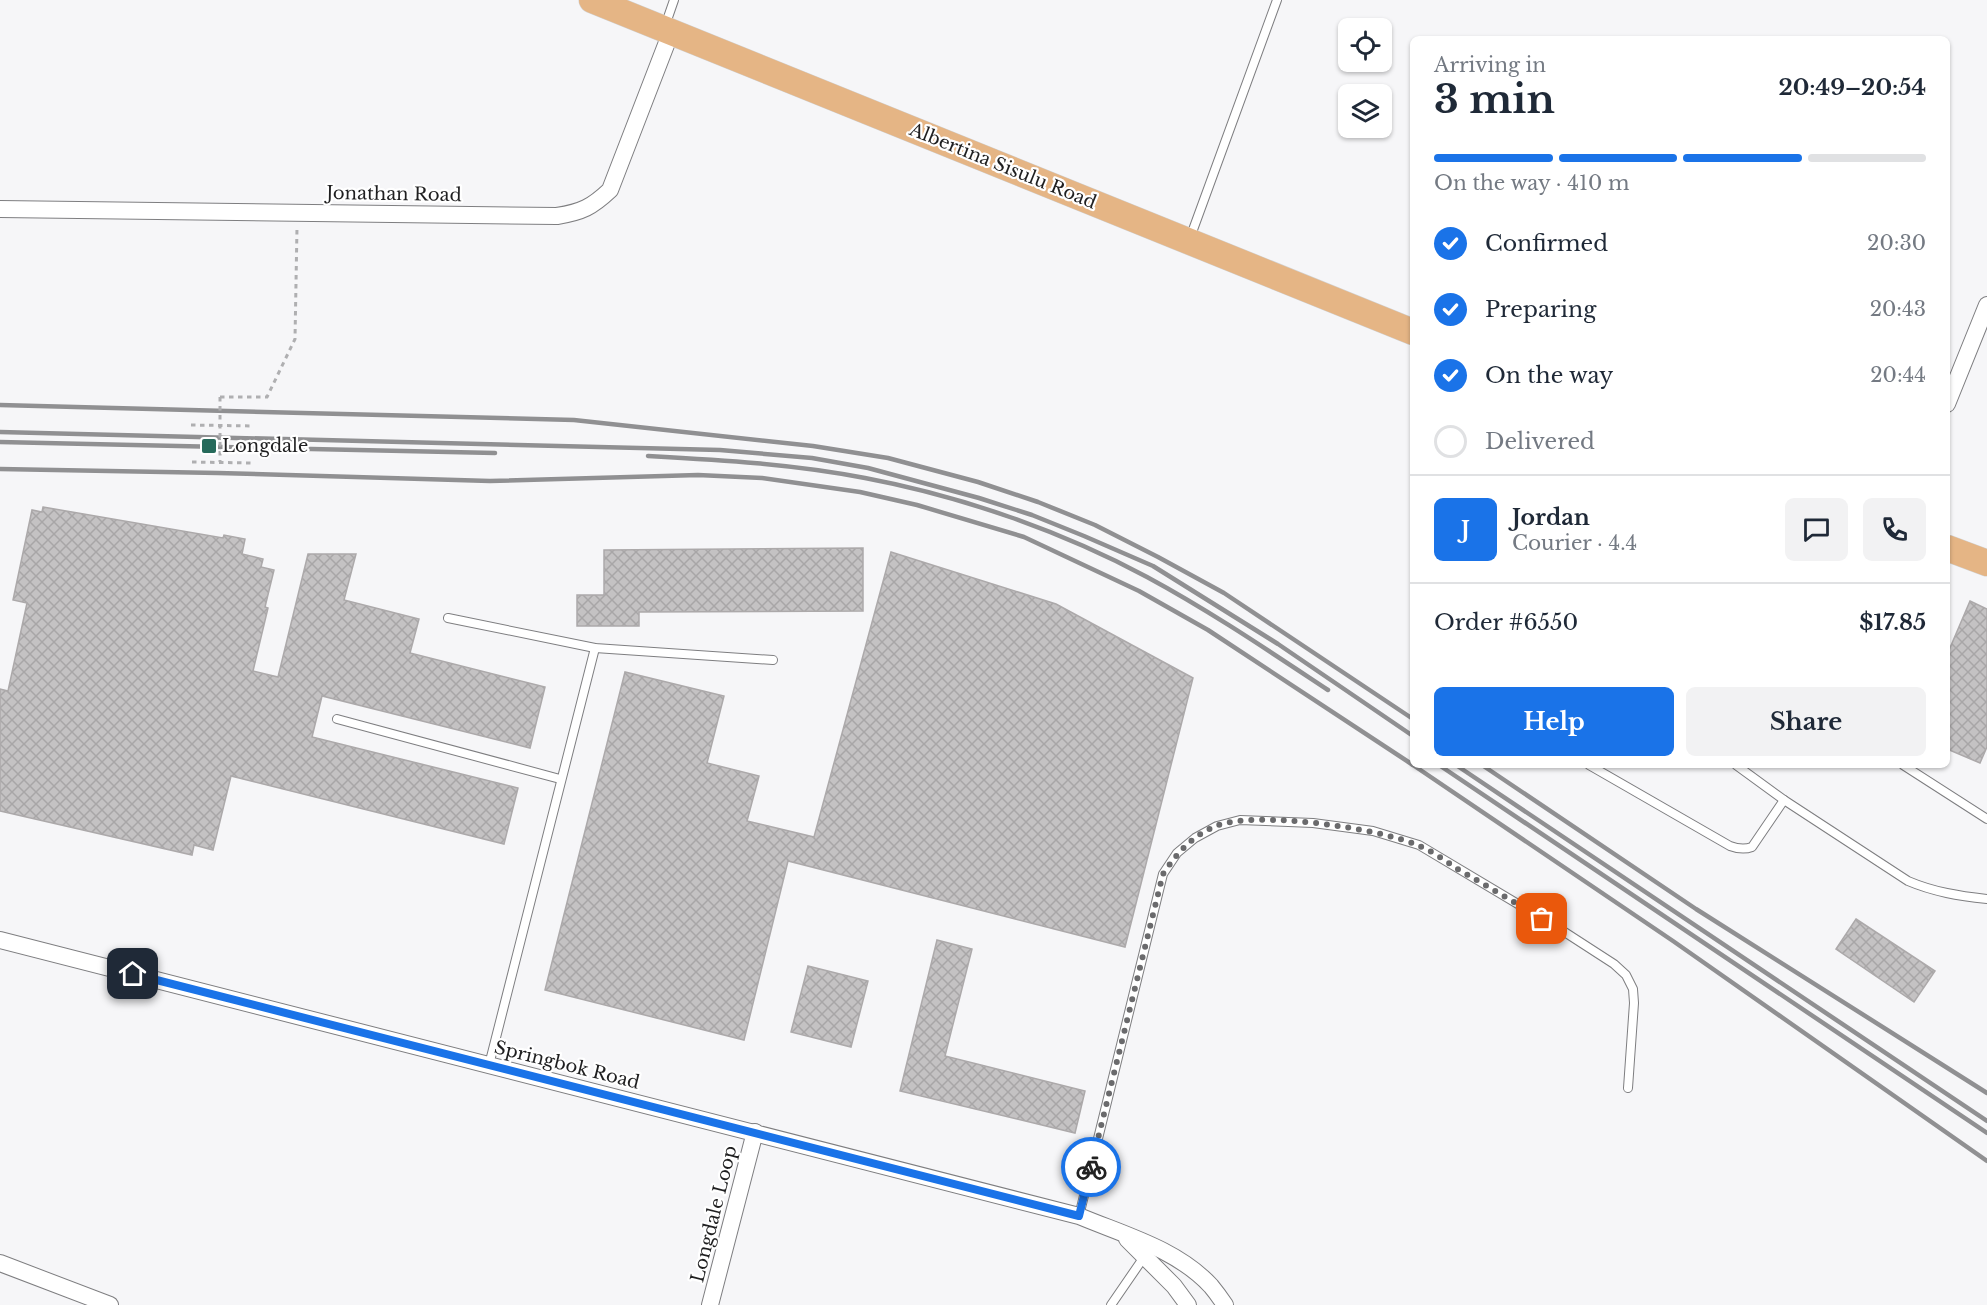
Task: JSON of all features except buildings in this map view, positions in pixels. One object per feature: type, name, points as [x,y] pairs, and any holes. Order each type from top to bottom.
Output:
[{"type":"main road","name":"Albertina Sisulu Road","points":[[592,0],[1410,331]]},
{"type":"main road","points":[[1950,549],[1987,563]]},
{"type":"street","name":"Jonathan Road","points":[[0,209],[557,216],[577,213],[595,204],[610,190],[668,30]]},
{"type":"street","points":[[1950,398],[1987,305]]},
{"type":"street","name":"Springbok Road","points":[[0,940],[1079,1216],[1174,1257],[1211,1286],[1225,1305]]},
{"type":"street","name":"Longdale Loop","points":[[710,1305],[755,1132]]},
{"type":"street","name":"Springbok Road","points":[[1123,1234],[1174,1286],[1188,1305]]},
{"type":"street","points":[[0,1263],[110,1305]]},
{"type":"lane","points":[[668,30],[674,0]]},
{"type":"lane","points":[[1189,241],[1277,0]]},
{"type":"lane","points":[[448,618],[595,648],[773,660]]},
{"type":"lane","points":[[489,1065],[595,648]]},
{"type":"lane","points":[[337,719],[560,779]]},
{"type":"lane","points":[[1594,768],[1730,846],[1745,850],[1752,847],[1784,800]]},
{"type":"lane","points":[[1740,768],[1784,800],[1908,881],[1929,890],[1954,896],[1987,899]]},
{"type":"lane","points":[[1908,768],[1987,819]]},
{"type":"lane","points":[[1079,1216],[1163,874],[1177,854],[1194,838],[1217,826],[1240,820],[1313,823],[1373,831],[1419,845],[1614,964],[1626,975],[1633,989],[1628,1088]]},
{"type":"lane","points":[[1111,1305],[1144,1257]]},
{"type":"path","points":[[220,462],[220,397],[267,397],[295,339],[298,212]]},
{"type":"path","points":[[191,425],[254,426]]},
{"type":"path","points":[[192,462],[250,463]]},
{"type":"railway","points":[[0,405],[574,420],[813,446],[888,458],[978,482],[1038,502],[1095,525],[1224,593],[1410,717]]},
{"type":"railway","points":[[0,432],[720,450],[812,458],[868,468],[1032,515],[1153,566],[1278,644],[1410,734]]},
{"type":"railway","points":[[0,442],[495,453]]},
{"type":"railway","points":[[648,456],[757,463],[838,473],[937,495],[1010,517],[1080,545],[1147,577],[1216,617],[1328,690]]},
{"type":"railway","points":[[0,469],[490,481],[698,475],[762,478],[860,492],[917,505],[1024,537],[1139,591],[1208,630],[1410,763]]},
{"type":"railway","points":[[1417,768],[1673,941],[1987,1161]]},
{"type":"railway","points":[[1443,768],[1987,1133]]},
{"type":"railway","points":[[1460,768],[1987,1121]]},
{"type":"railway","points":[[1486,768],[1696,909],[1987,1093]]},
{"type":"way so far","points":[[1091,1167],[1163,874],[1177,854],[1194,838],[1217,826],[1240,820],[1313,823],[1373,831],[1419,845],[1542,919]]},
{"type":"place","name":"Longdale","points":[[209,446]]},
{"type":"route","points":[[133,974],[1079,1216],[1091,1167]]}]
